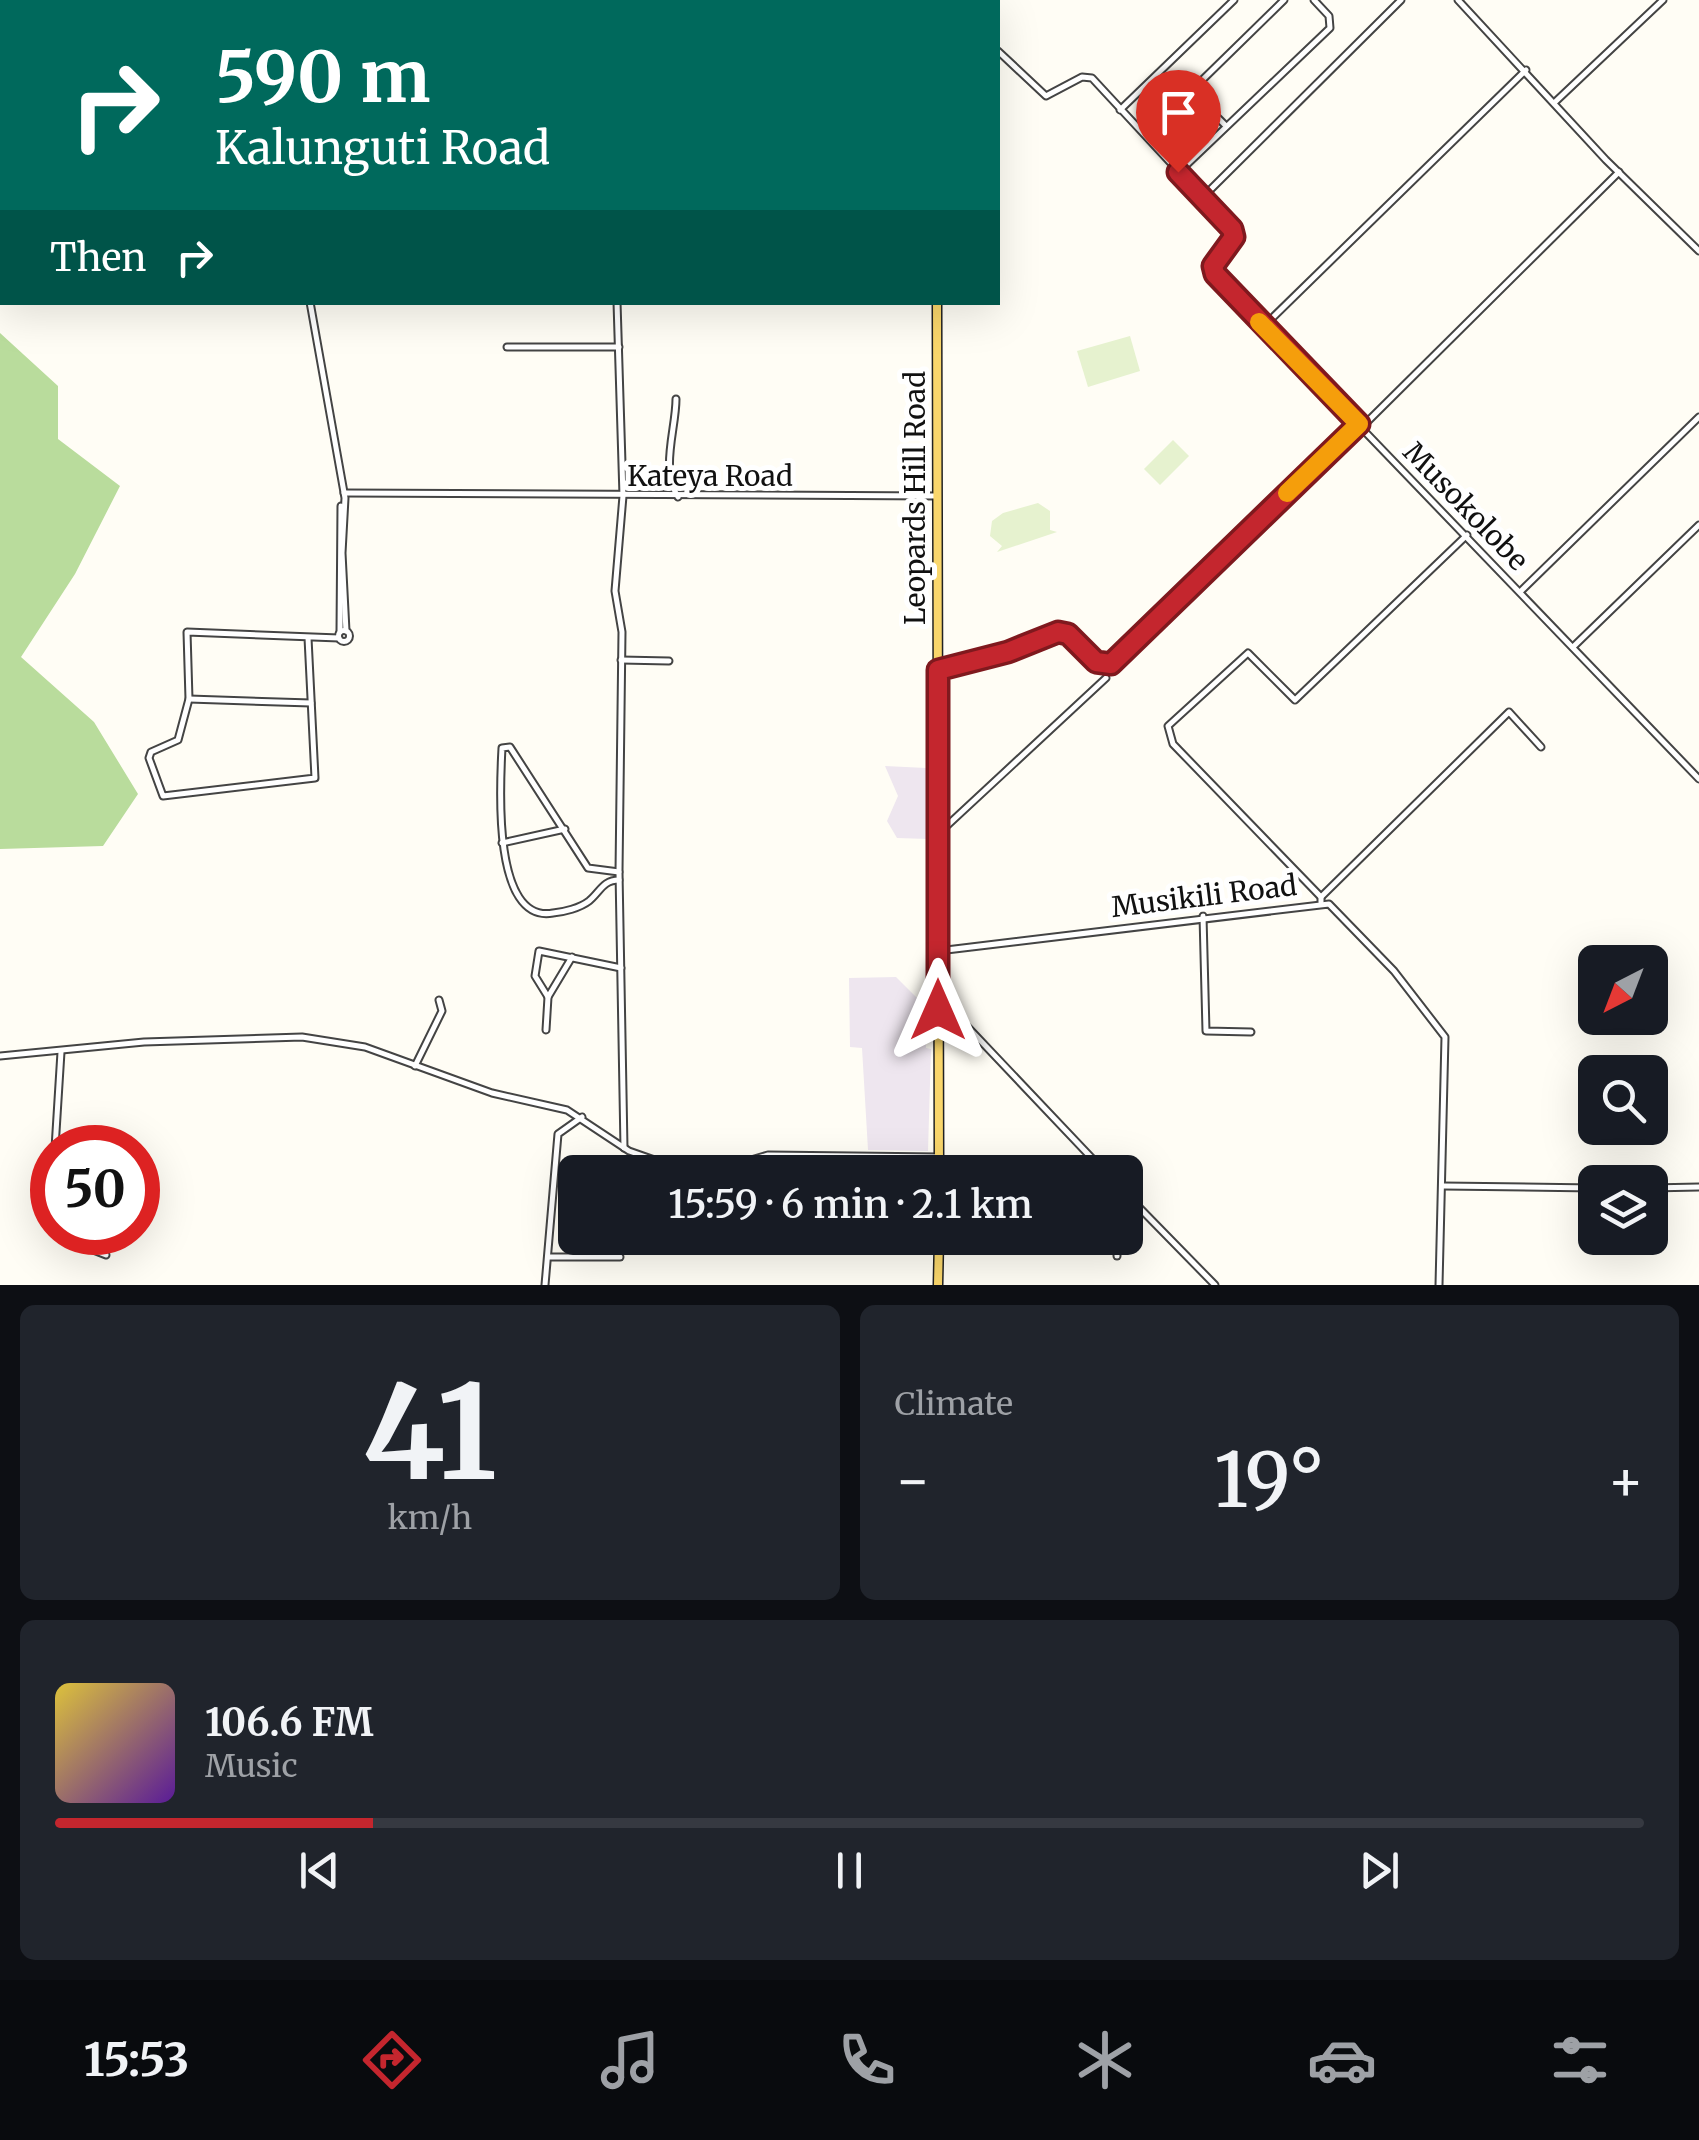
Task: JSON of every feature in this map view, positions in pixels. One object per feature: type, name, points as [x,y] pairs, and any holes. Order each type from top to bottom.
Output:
[{"type":"main road","name":"Leopards Hill Road","points":[[937,305],[939,1155]]},
{"type":"main road","points":[[938,1255],[938,1285]]},
{"type":"street","points":[[1120,110],[1234,0]]},
{"type":"street","points":[[1226,126],[1192,91],[1284,0]]},
{"type":"street","points":[[1178,172],[1330,28],[1330,16],[1314,0]]},
{"type":"street","points":[[1202,197],[1400,0]]},
{"type":"street","points":[[1458,0],[1699,251]]},
{"type":"street","points":[[1554,104],[1664,0]]},
{"type":"street","name":"Musokolobe","points":[[1000,53],[1042,94],[1053,94],[1086,76],[1120,110],[1234,233],[1230,246],[1213,266],[1215,274],[1699,779]]},
{"type":"street","points":[[1264,327],[1526,70]]},
{"type":"street","points":[[938,670],[1008,652],[1058,632],[1068,634],[1096,662],[1111,664],[1619,172]]},
{"type":"street","points":[[308,638],[315,778],[163,796],[150,752],[178,740],[189,699],[186,632],[308,638],[342,634],[338,552],[344,496],[311,305]]},
{"type":"street","points":[[617,305],[622,496],[615,591],[621,660],[619,876],[624,1148]]},
{"type":"street","points":[[507,347],[619,347]]},
{"type":"street","points":[[676,398],[671,463],[672,486],[678,497]]},
{"type":"street","points":[[1520,591],[1699,416]]},
{"type":"street","name":"Kateya Road","points":[[344,496],[482,492],[678,497],[937,496]]},
{"type":"street","points":[[1574,647],[1699,525]]},
{"type":"street","points":[[1467,536],[1295,700],[1248,653],[1168,726],[1173,744],[1321,899],[1509,712],[1541,747]]},
{"type":"street","points":[[621,660],[669,661]]},
{"type":"street","points":[[938,834],[1106,678]]},
{"type":"street","points":[[189,699],[310,703]]},
{"type":"street","points":[[507,746],[534,779],[588,868],[619,876],[582,906],[538,912],[512,891],[502,843],[502,748],[507,746]]},
{"type":"street","points":[[502,843],[565,829]]},
{"type":"street","name":"Musikili Road","points":[[938,951],[1321,899],[1329,904],[1373,947],[1443,1032],[1440,1285]]},
{"type":"street","points":[[1203,916],[1206,1031],[1251,1032]]},
{"type":"street","points":[[548,997],[535,976],[537,952],[621,968]]},
{"type":"street","points":[[546,1030],[548,997],[572,957]]},
{"type":"street","points":[[415,1066],[443,1008],[438,1000]]},
{"type":"street","points":[[938,1010],[960,1019],[1088,1155]]},
{"type":"street","points":[[0,1056],[268,1035],[364,1047],[492,1093],[582,1116],[624,1148],[644,1155]]},
{"type":"street","points":[[56,1125],[61,1052]]},
{"type":"street","points":[[545,1285],[558,1134],[582,1116]]},
{"type":"street","points":[[1443,1186],[1578,1188]]},
{"type":"street","points":[[1668,1188],[1699,1188]]},
{"type":"street","points":[[1143,1212],[1215,1285]]},
{"type":"street","points":[[548,1257],[620,1257]]},
{"type":"shaded area","points":[[885,766],[926,768],[928,839],[897,838],[887,821],[898,796]]},
{"type":"shaded area","points":[[896,977],[926,1007],[926,1048],[931,1049],[928,1151],[868,1150],[862,1048],[850,1047],[849,978]]},
{"type":"green space","points":[[0,333],[58,386],[58,439],[120,486],[75,574],[21,657],[94,722],[138,794],[103,846],[0,849]]},
{"type":"green space","points":[[1130,336],[1140,371],[1088,387],[1077,351]]},
{"type":"green space","points":[[1173,440],[1189,456],[1160,485],[1144,469]]},
{"type":"green space","points":[[1038,503],[1050,511],[1050,530],[1057,532],[997,552],[1002,546],[990,536],[992,521],[1003,513]]},
{"type":"slow traffic","points":[[1259,322],[1359,424],[1287,493]]},
{"type":"route","points":[[938,1010],[938,670],[1008,652],[1058,632],[1068,634],[1096,662],[1111,664],[1359,424],[1215,274],[1213,266],[1230,246],[1232,229],[1178,172]]}]
